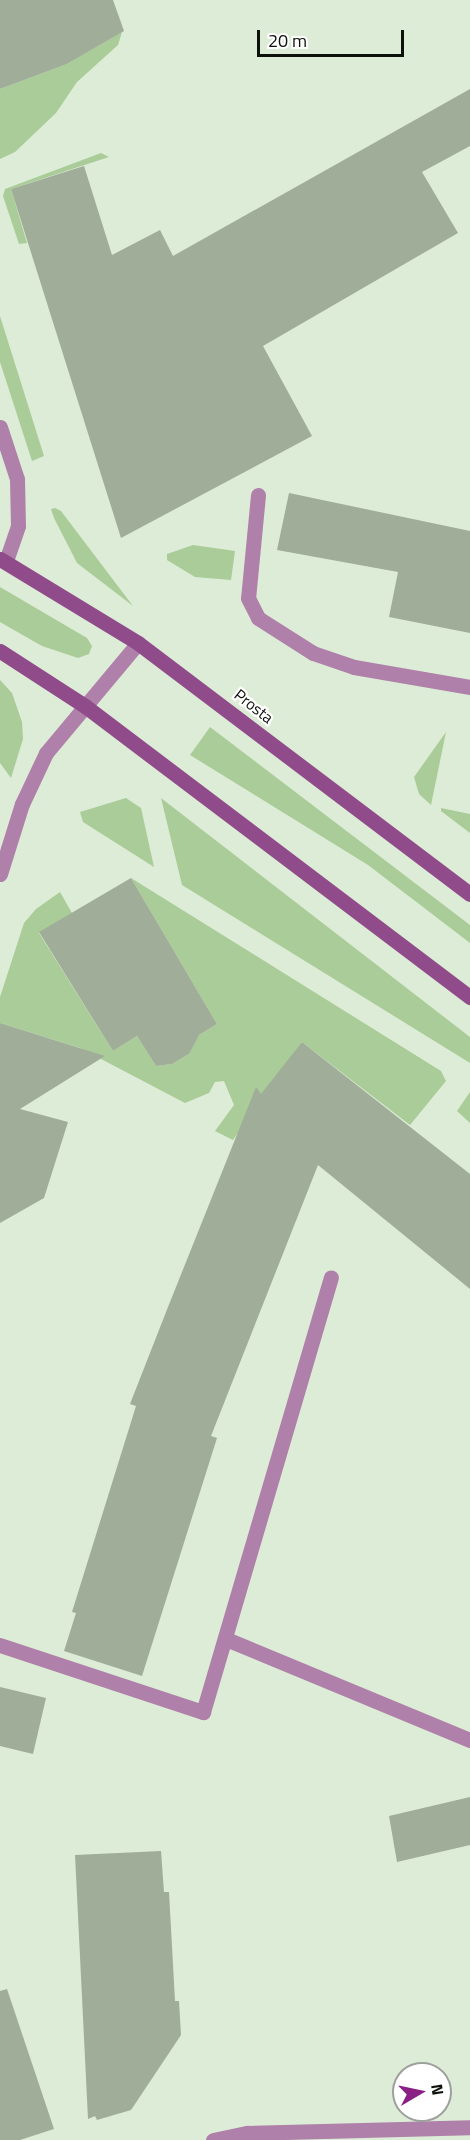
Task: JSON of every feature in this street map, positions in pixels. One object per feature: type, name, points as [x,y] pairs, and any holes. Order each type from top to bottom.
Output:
[{"type":"main road","name":"Prosta","points":[[3,560],[138,643],[470,894]]},
{"type":"main road","points":[[0,651],[85,706],[470,997]]},
{"type":"street","points":[[0,427],[17,479],[18,526],[3,560]]},
{"type":"street","points":[[258,495],[248,598],[258,618],[313,654],[354,667],[470,687]]},
{"type":"street","points":[[0,874],[22,804],[46,753],[138,643]]},
{"type":"street","points":[[0,1645],[203,1712],[331,1277]]},
{"type":"street","points":[[226,1640],[470,1740]]},
{"type":"street","points":[[213,2140],[247,2133],[470,2127]]},
{"type":"green space","points":[[122,32],[118,45],[77,82],[56,113],[15,152],[0,159],[0,89],[67,64]]},
{"type":"green space","points":[[101,153],[109,157],[11,189],[27,243],[19,244],[3,196],[5,189]]},
{"type":"green space","points":[[0,316],[44,456],[32,461],[0,362]]},
{"type":"green space","points":[[51,509],[61,511],[133,606],[77,563],[54,518]]},
{"type":"green space","points":[[193,545],[235,551],[231,580],[195,577],[167,560],[167,554]]},
{"type":"green space","points":[[0,587],[87,638],[92,646],[89,654],[78,658],[42,646],[0,622]]},
{"type":"green space","points":[[0,680],[12,693],[22,722],[23,739],[11,778],[0,763]]},
{"type":"green space","points":[[210,727],[470,925],[470,943],[368,865],[190,755]]},
{"type":"green space","points":[[446,732],[431,805],[419,794],[414,777]]},
{"type":"green space","points":[[126,798],[141,808],[154,867],[83,822],[80,812]]},
{"type":"green space","points":[[161,798],[470,1037],[470,1063],[182,885]]},
{"type":"green space","points":[[441,808],[470,814],[470,833],[441,811]]},
{"type":"green space","points":[[131,878],[441,1071],[446,1081],[410,1125],[302,1042],[233,1140],[215,1131],[234,1105],[224,1081],[215,1082],[209,1093],[185,1103],[80,1048],[0,1023],[0,997],[24,923],[36,909],[60,892],[72,913],[39,933],[113,1051],[137,1036],[156,1066],[172,1064],[189,1054],[194,1038],[217,1024]]},
{"type":"green space","points":[[470,1092],[470,1123],[457,1111]]},
{"type":"building","points":[[0,0],[113,0],[124,31],[67,64],[0,89]]},
{"type":"building","points":[[470,89],[470,146],[422,172],[458,233],[263,346],[312,436],[121,538],[11,189],[84,166],[112,255],[160,230],[173,256]]},
{"type":"building","points":[[289,493],[470,531],[470,633],[389,617],[398,572],[277,550]]},
{"type":"building","points":[[131,878],[217,1024],[199,1035],[189,1054],[172,1064],[156,1066],[137,1036],[113,1051],[39,932]]},
{"type":"building","points":[[0,1023],[105,1056],[20,1109],[68,1122],[44,1198],[0,1223]]},
{"type":"building","points":[[302,1042],[470,1174],[470,1289],[318,1165],[211,1436],[217,1438],[142,1676],[64,1651],[76,1613],[72,1612],[136,1406],[130,1404],[256,1087],[261,1094]]},
{"type":"building","points":[[0,1687],[46,1698],[33,1754],[0,1746]]},
{"type":"building","points":[[470,1797],[470,1845],[397,1862],[389,1816]]},
{"type":"building","points":[[161,1851],[164,1892],[169,1892],[175,2001],[179,2001],[181,2035],[131,2110],[97,2120],[95,2116],[88,2119],[75,1855]]},
{"type":"building","points":[[7,1989],[54,2129],[20,2140],[0,2140],[0,1991]]}]
